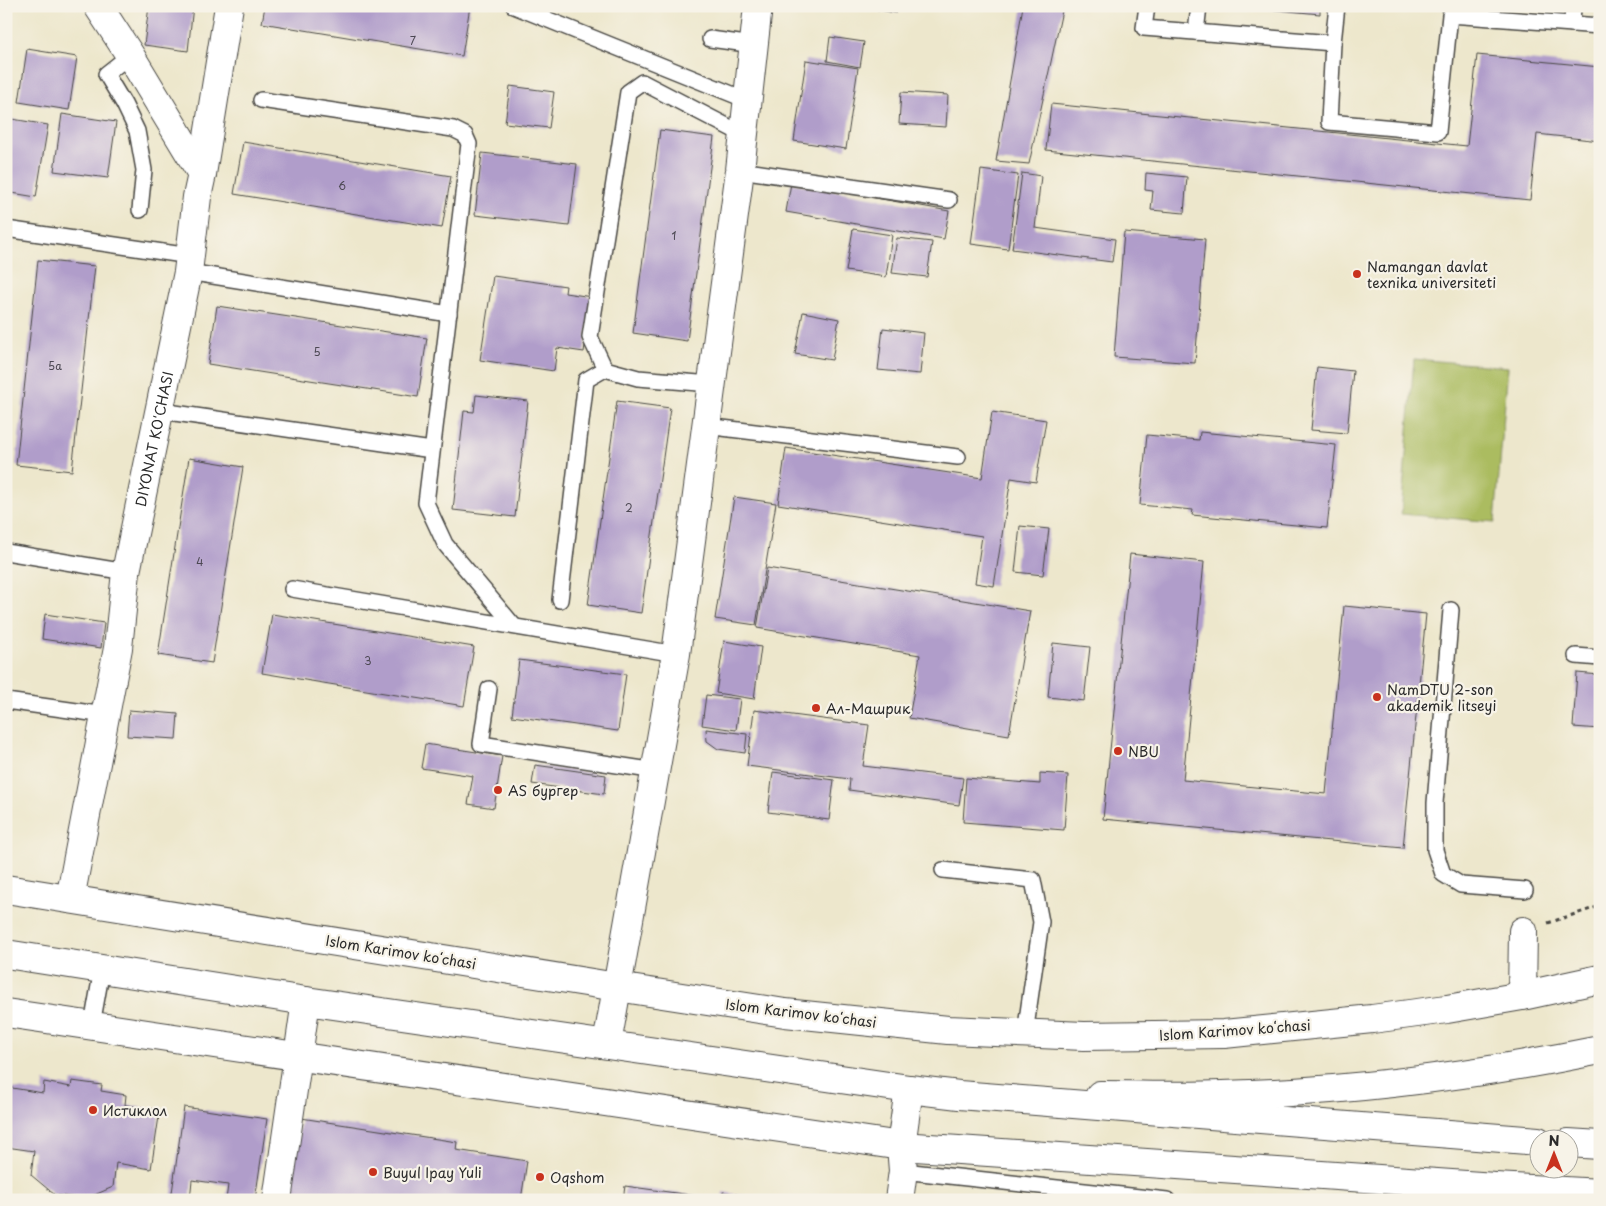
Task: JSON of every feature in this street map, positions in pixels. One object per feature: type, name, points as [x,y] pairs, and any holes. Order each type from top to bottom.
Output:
[{"type":"main road","points":[[98,6],[202,174]]},
{"type":"main road","name":"DIYONAT KO'CHASI","points":[[70,899],[118,648],[126,572],[189,264],[197,197],[229,6]]},
{"type":"main road","points":[[608,1044],[676,654],[749,101],[758,6]]},
{"type":"main road","name":"Islom Karimov koʻchasi","points":[[6,889],[794,1014],[948,1030],[1025,1034],[1154,1036],[1224,1034],[1372,1019],[1447,1009],[1522,996],[1600,979]]},
{"type":"main road","points":[[1522,996],[1523,931]]},
{"type":"main road","points":[[6,954],[306,1001],[908,1089],[959,1095],[1528,1140]]},
{"type":"main road","points":[[277,1200],[306,1001]]},
{"type":"main road","points":[[6,1013],[297,1057],[902,1158],[1600,1193]]},
{"type":"main road","points":[[959,1095],[1223,1096],[1364,1086],[1450,1076],[1517,1066],[1600,1050]]},
{"type":"main road","points":[[899,1200],[908,1089]]},
{"type":"main road","points":[[1578,1144],[1600,1145]]},
{"type":"lane","points":[[514,6],[749,101]]},
{"type":"lane","points":[[1147,6],[1144,28],[1334,43]]},
{"type":"lane","points":[[1196,32],[1199,6]]},
{"type":"lane","points":[[1337,6],[1329,122],[1438,132],[1450,11],[1600,26]]},
{"type":"lane","points":[[1572,24],[1573,6]]},
{"type":"lane","points":[[710,39],[754,46]]},
{"type":"lane","points":[[130,55],[106,74],[138,131],[144,170],[140,210]]},
{"type":"lane","points":[[605,369],[590,337],[628,92],[642,82],[744,135]]},
{"type":"lane","points":[[261,100],[453,129],[465,135],[469,144],[426,503],[445,544],[514,626]]},
{"type":"lane","points":[[740,170],[949,200]]},
{"type":"lane","points":[[6,229],[449,314]]},
{"type":"lane","points":[[560,600],[586,380],[605,369],[638,378],[712,384]]},
{"type":"lane","points":[[160,411],[432,450]]},
{"type":"lane","points":[[706,426],[958,457]]},
{"type":"lane","points":[[6,552],[126,572]]},
{"type":"lane","points":[[292,588],[676,654]]},
{"type":"lane","points":[[1451,610],[1435,803],[1435,850],[1444,874],[1461,885],[1525,890]]},
{"type":"lane","points":[[1576,656],[1600,658]]},
{"type":"lane","points":[[489,689],[482,744],[656,771]]},
{"type":"lane","points":[[6,700],[105,716]]},
{"type":"lane","points":[[943,870],[1034,880],[1041,922],[1025,1034]]},
{"type":"lane","points":[[92,1025],[102,968]]},
{"type":"lane","points":[[902,1158],[1114,1197],[1167,1200]]},
{"type":"path","points":[[1523,931],[1600,906]]},
{"type":"green space","points":[[1414,359],[1508,367],[1495,522],[1401,514]]},
{"type":"building","points":[[149,6],[193,6],[188,51],[144,45]]},
{"type":"building","points":[[265,6],[470,6],[462,56],[262,23]]},
{"type":"building","points":[[857,6],[897,6],[896,13]]},
{"type":"building","points":[[1023,6],[1063,6],[1029,164],[996,161]]},
{"type":"building","points":[[1256,6],[1320,6],[1320,14],[1256,8]]},
{"type":"building","points":[[830,37],[864,42],[860,67],[827,61]]},
{"type":"building","points":[[27,49],[77,57],[69,110],[19,102]]},
{"type":"building","points":[[1477,55],[1600,67],[1600,141],[1537,134],[1530,200],[1046,150],[1051,104],[1467,146]]},
{"type":"building","points":[[806,60],[858,68],[846,149],[794,141]]},
{"type":"building","points":[[510,86],[554,92],[549,128],[505,123]]},
{"type":"building","points":[[901,92],[948,95],[946,127],[899,124]]},
{"type":"building","points":[[62,114],[116,122],[108,178],[54,171]]},
{"type":"building","points":[[6,118],[48,125],[36,197],[6,192]]},
{"type":"building","points":[[660,130],[714,137],[687,341],[633,333]]},
{"type":"building","points":[[243,142],[451,176],[442,228],[234,194]]},
{"type":"building","points":[[482,153],[577,164],[569,226],[475,215]]},
{"type":"building","points":[[981,170],[1018,175],[1008,249],[971,244]]},
{"type":"building","points":[[1022,173],[1041,176],[1035,228],[1115,239],[1112,262],[1012,249]]},
{"type":"building","points":[[1146,173],[1187,177],[1184,213],[1151,210],[1153,191],[1145,190]]},
{"type":"building","points":[[791,183],[949,211],[944,239],[786,212]]},
{"type":"building","points":[[853,229],[892,235],[886,277],[846,271]]},
{"type":"building","points":[[1124,232],[1205,239],[1195,363],[1114,357]]},
{"type":"building","points":[[897,238],[932,242],[927,277],[892,273]]},
{"type":"building","points":[[38,260],[95,266],[72,471],[16,465]]},
{"type":"building","points":[[493,276],[566,286],[565,293],[592,297],[584,352],[557,348],[554,371],[480,360]]},
{"type":"building","points":[[217,306],[427,338],[418,397],[208,364]]},
{"type":"building","points":[[803,312],[839,319],[832,360],[795,354]]},
{"type":"building","points":[[883,328],[924,333],[920,374],[878,370]]},
{"type":"building","points":[[1317,367],[1353,371],[1347,433],[1311,430]]},
{"type":"building","points":[[476,395],[528,401],[515,517],[453,510],[464,411],[474,412]]},
{"type":"building","points":[[617,401],[670,408],[641,613],[588,605]]},
{"type":"building","points":[[992,412],[1046,420],[1036,482],[1011,478],[994,586],[975,583],[982,536],[778,504],[786,448],[982,478]]},
{"type":"building","points":[[1200,432],[1336,445],[1327,528],[1192,515],[1193,510],[1140,505],[1147,435],[1199,440]]},
{"type":"building","points":[[189,458],[243,467],[212,663],[158,655]]},
{"type":"building","points":[[734,497],[776,503],[756,625],[715,619]]},
{"type":"building","points":[[1020,526],[1049,529],[1043,575],[1015,572]]},
{"type":"building","name":"NamDTU 2-son akademik litseyi","points":[[1130,554],[1204,562],[1183,780],[1326,794],[1344,606],[1426,614],[1403,848],[1103,819]]},
{"type":"building","points":[[767,568],[1030,611],[1009,735],[909,718],[920,655],[757,628]]},
{"type":"building","points":[[45,614],[104,623],[101,648],[42,639]]},
{"type":"building","points":[[272,614],[474,647],[464,706],[262,673]]},
{"type":"building","points":[[724,641],[761,647],[754,699],[716,693]]},
{"type":"building","points":[[1053,643],[1090,647],[1084,701],[1048,697]]},
{"type":"building","points":[[519,660],[626,674],[618,731],[512,716]]},
{"type":"building","points":[[1577,673],[1600,675],[1600,729],[1573,727]]},
{"type":"building","points":[[706,695],[740,699],[736,730],[702,725]]},
{"type":"building","points":[[129,710],[178,714],[176,739],[127,736]]},
{"type":"building","points":[[754,710],[869,725],[863,766],[963,778],[959,805],[849,790],[850,779],[747,766]]},
{"type":"building","points":[[706,729],[747,734],[745,753],[718,749],[707,741]]},
{"type":"building","points":[[425,744],[502,756],[494,808],[468,804],[473,776],[421,768]]},
{"type":"building","points":[[535,765],[606,775],[604,794],[532,784]]},
{"type":"building","points":[[773,772],[834,780],[829,820],[768,812]]},
{"type":"building","points":[[1040,773],[1068,775],[1064,830],[963,822],[966,778],[1040,784]]},
{"type":"building","points":[[72,1081],[102,1085],[101,1091],[126,1095],[125,1105],[160,1110],[151,1169],[116,1163],[113,1187],[85,1199],[55,1195],[31,1175],[34,1151],[6,1147],[6,1087],[43,1093],[44,1082],[71,1087]]},
{"type":"building","points":[[184,1107],[267,1119],[255,1200],[226,1200],[228,1185],[192,1180],[190,1200],[171,1200]]},
{"type":"building","name":"Buyul Ipay Yuli","points":[[301,1118],[457,1142],[456,1150],[527,1161],[521,1200],[469,1200],[449,1197],[448,1200],[289,1200]]},
{"type":"building","points":[[625,1186],[705,1197],[704,1200],[623,1200]]},
{"type":"building","points":[[723,1192],[765,1199],[765,1200],[722,1200]]},
{"type":"place","name":"Namangan davlat texnika universiteti","points":[[1357,274]]},
{"type":"place","name":"NamDTU 2-son akademik litseyi","points":[[1377,697]]},
{"type":"place","name":"Ал-Машрик","points":[[816,708]]},
{"type":"place","name":"NBU","points":[[1118,751]]},
{"type":"place","name":"AS бургер","points":[[498,790]]},
{"type":"place","name":"Истиклол","points":[[93,1110]]},
{"type":"place","name":"Buyul Ipay Yuli","points":[[373,1172]]},
{"type":"place","name":"Oqshom","points":[[540,1177]]}]
